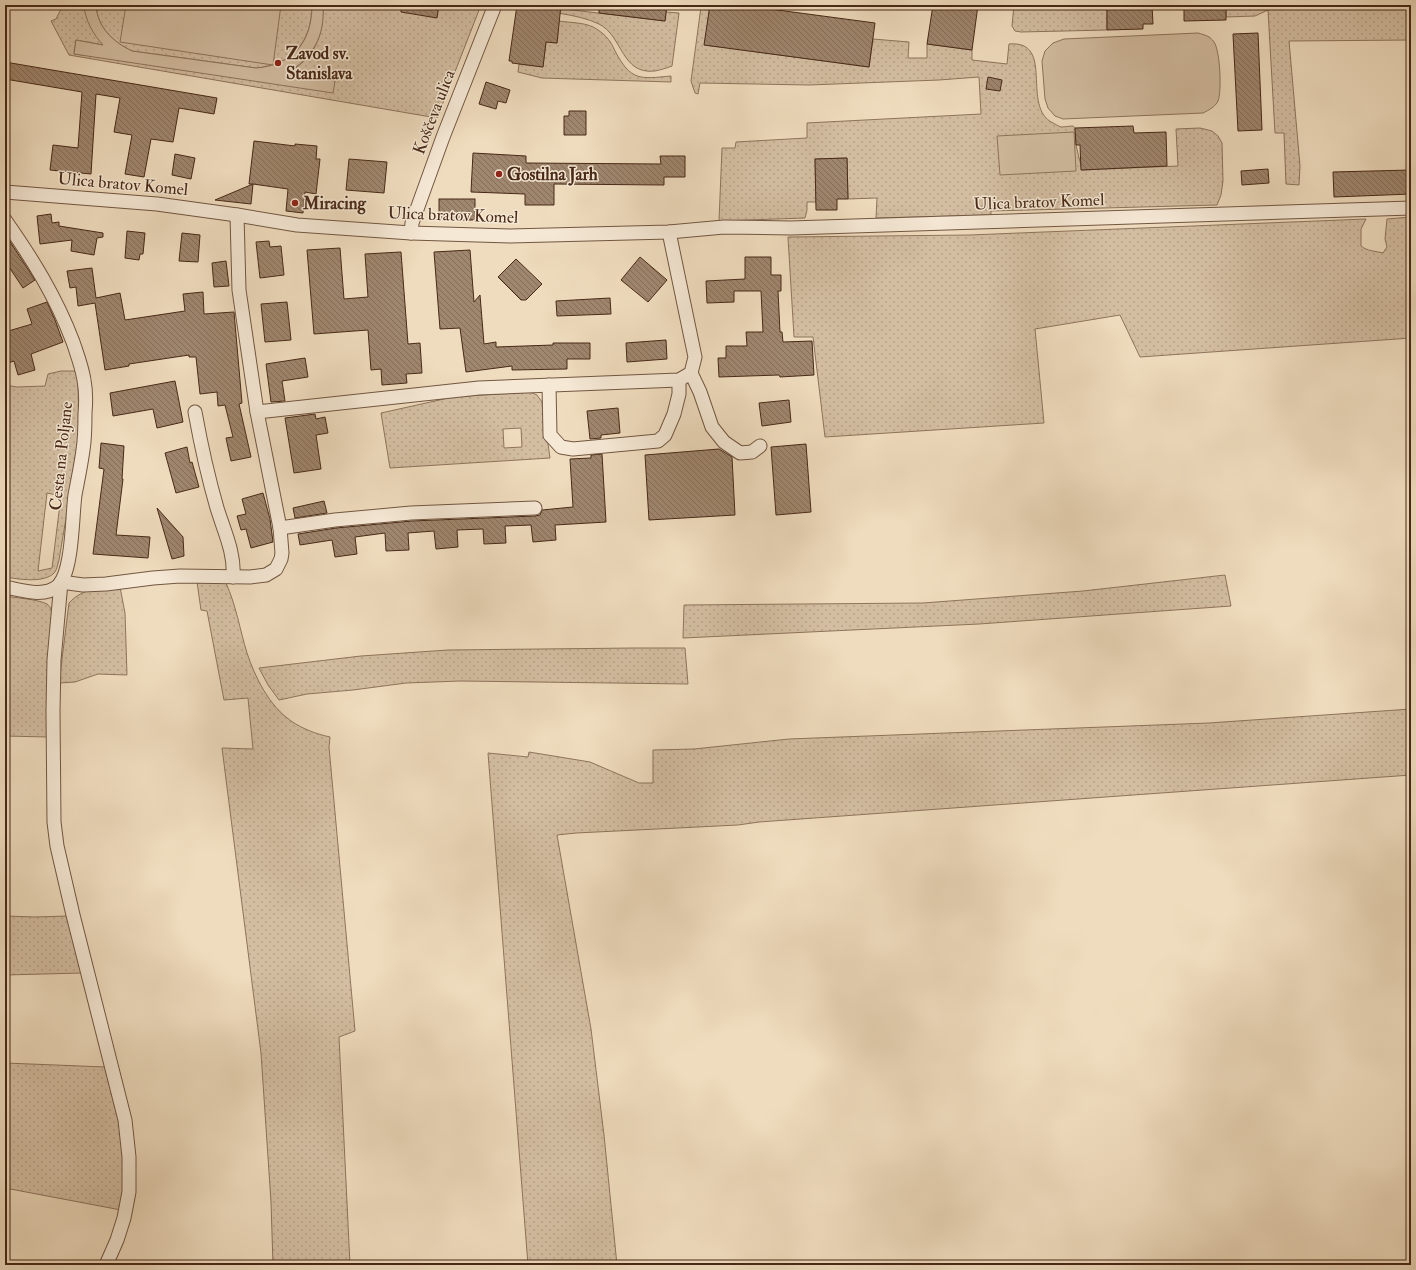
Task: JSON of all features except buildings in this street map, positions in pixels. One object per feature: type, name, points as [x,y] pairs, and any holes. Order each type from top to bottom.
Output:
[{"type":"street","name":"Koščeva ulica","points":[[411,233],[412,223],[443,137],[495,5]]},
{"type":"street","name":"Ulica bratov Komel","points":[[5,192],[157,204],[298,225],[411,233],[510,236],[669,232],[724,227],[791,228],[1411,208]]},
{"type":"street","points":[[5,587],[31,592],[45,592],[52,590],[61,582],[83,585],[180,576],[250,577],[266,575],[276,569],[282,553],[280,528],[257,412],[239,290],[237,215]]},
{"type":"street","name":"Cesta na Poljane","points":[[5,220],[27,251],[52,294],[68,328],[84,380],[86,397],[84,448],[75,495],[69,557],[61,582],[54,660],[54,822],[57,846],[73,915],[125,1120],[129,1157],[129,1192],[124,1218],[117,1240],[106,1265]]},
{"type":"street","points":[[669,232],[695,357],[691,374],[700,392],[712,427],[724,442],[740,453],[752,452],[760,446]]},
{"type":"street","points":[[257,412],[479,388],[679,380],[691,374]]},
{"type":"street","points":[[549,385],[550,435],[561,446],[573,449],[658,441],[665,435],[674,414],[679,394],[679,380]]},
{"type":"street","points":[[195,412],[202,449],[232,553],[234,567],[233,577]]},
{"type":"street","points":[[280,528],[335,520],[411,513],[535,508]]},
{"type":"shaded area","points":[[63,5],[84,5],[84,9],[99,40],[104,45],[76,40],[74,54],[334,81],[286,74],[304,61],[315,46],[322,27],[323,5],[481,5],[437,118],[69,55],[51,21],[56,19]]},
{"type":"shaded area","points":[[84,5],[96,5],[99,20],[107,33],[118,43],[132,51],[256,68],[269,66],[290,57],[304,40],[311,18],[312,5],[323,5],[322,27],[315,45],[303,61],[286,74],[335,81],[333,93],[74,54],[76,40],[103,45],[90,26]]},
{"type":"shaded area","points":[[96,5],[312,5],[308,30],[298,49],[280,62],[269,66],[256,68],[132,51],[118,43],[107,33],[99,20]]},
{"type":"shaded area","points":[[126,5],[281,5],[273,65],[120,42]]},
{"type":"shaded area","points":[[517,5],[539,6],[665,21],[666,12],[679,13],[672,66],[655,71],[644,71],[635,67],[629,61],[613,37],[599,24],[571,15],[518,8]]},
{"type":"shaded area","points":[[704,5],[710,5],[705,45],[869,67],[873,39],[909,42],[908,58],[927,58],[927,44],[972,50],[972,60],[1007,64],[1009,44],[1023,46],[1031,52],[1035,63],[1039,103],[1044,115],[1060,127],[1073,126],[1075,128],[1076,145],[1082,170],[1178,166],[1176,129],[1200,128],[1212,131],[1218,136],[1222,143],[1223,181],[1221,195],[1217,205],[991,211],[991,215],[876,218],[877,198],[848,199],[847,158],[815,159],[816,202],[807,202],[805,218],[719,221],[722,148],[735,148],[736,142],[807,138],[807,123],[981,114],[979,77],[809,85],[700,83],[698,94],[695,93],[691,81],[701,7]]},
{"type":"shaded area","points":[[1014,5],[1121,5],[1121,7],[1107,8],[1107,30],[1021,32],[1015,31],[1012,26]]},
{"type":"shaded area","points":[[1226,5],[1411,5],[1411,40],[1289,41],[1300,166],[1299,185],[1286,184],[1284,133],[1275,133],[1268,10],[1255,16],[1226,17]]},
{"type":"shaded area","points":[[559,21],[584,24],[594,27],[608,39],[621,61],[631,73],[637,76],[651,78],[671,76],[671,82],[542,78],[518,72],[519,64],[543,67],[546,42],[557,43]]},
{"type":"shaded area","points":[[1198,33],[1209,37],[1214,42],[1218,53],[1220,71],[1218,101],[1214,107],[1203,113],[1063,119],[1055,116],[1048,108],[1045,99],[1042,61],[1045,51],[1053,43],[1064,39]]},
{"type":"shaded area","points":[[1074,132],[1076,171],[1000,175],[997,136]]},
{"type":"shaded area","points":[[1411,217],[1411,338],[1140,357],[1120,315],[1035,329],[1044,423],[825,437],[813,337],[794,337],[788,237],[970,235],[1366,219],[1361,229],[1361,246],[1368,250],[1383,253],[1387,247],[1385,239],[1387,219]]},
{"type":"shaded area","points":[[61,371],[75,371],[78,380],[79,441],[59,560],[55,572],[51,576],[45,578],[31,580],[5,577],[5,385],[17,387],[45,386],[48,374]],"holes":[[[47,493],[61,496],[52,568],[38,571]]]},
{"type":"shaded area","points":[[530,392],[537,395],[542,402],[550,458],[390,468],[381,413],[453,397]],"holes":[[[521,428],[522,447],[504,448],[503,429]]]},
{"type":"shaded area","points":[[1225,575],[1231,606],[979,624],[683,638],[684,605],[923,603],[1083,591]]},
{"type":"shaded area","points":[[197,582],[226,583],[233,600],[250,662],[264,690],[276,707],[283,715],[300,726],[315,733],[330,737],[329,747],[355,1031],[339,1037],[350,1265],[273,1265],[271,1202],[261,1053],[222,748],[253,749],[248,698],[224,700],[207,611],[201,610]]},
{"type":"shaded area","points":[[120,587],[125,613],[127,675],[98,674],[75,682],[59,683],[69,603],[86,591]]},
{"type":"shaded area","points":[[5,596],[43,602],[48,605],[52,611],[48,737],[5,736]]},
{"type":"shaded area","points":[[685,648],[688,684],[460,681],[406,683],[307,694],[279,700],[268,685],[259,668],[361,656],[448,650]]},
{"type":"shaded area","points":[[1411,709],[1411,775],[759,822],[738,825],[557,835],[591,1029],[604,1135],[617,1265],[528,1265],[488,753],[528,757],[529,752],[590,762],[639,783],[653,783],[653,750],[694,749],[789,739],[1209,723]]},
{"type":"shaded area","points":[[5,916],[68,916],[82,973],[5,975]]},
{"type":"shaded area","points":[[5,1063],[106,1067],[117,1110],[121,1139],[124,1183],[121,1210],[5,1188]]},
{"type":"place","name":"Zavod sv. Stanislava","points":[[278,63]]},
{"type":"place","name":"Gostilna Jarh","points":[[499,174]]},
{"type":"place","name":"Miracing","points":[[295,203]]}]
